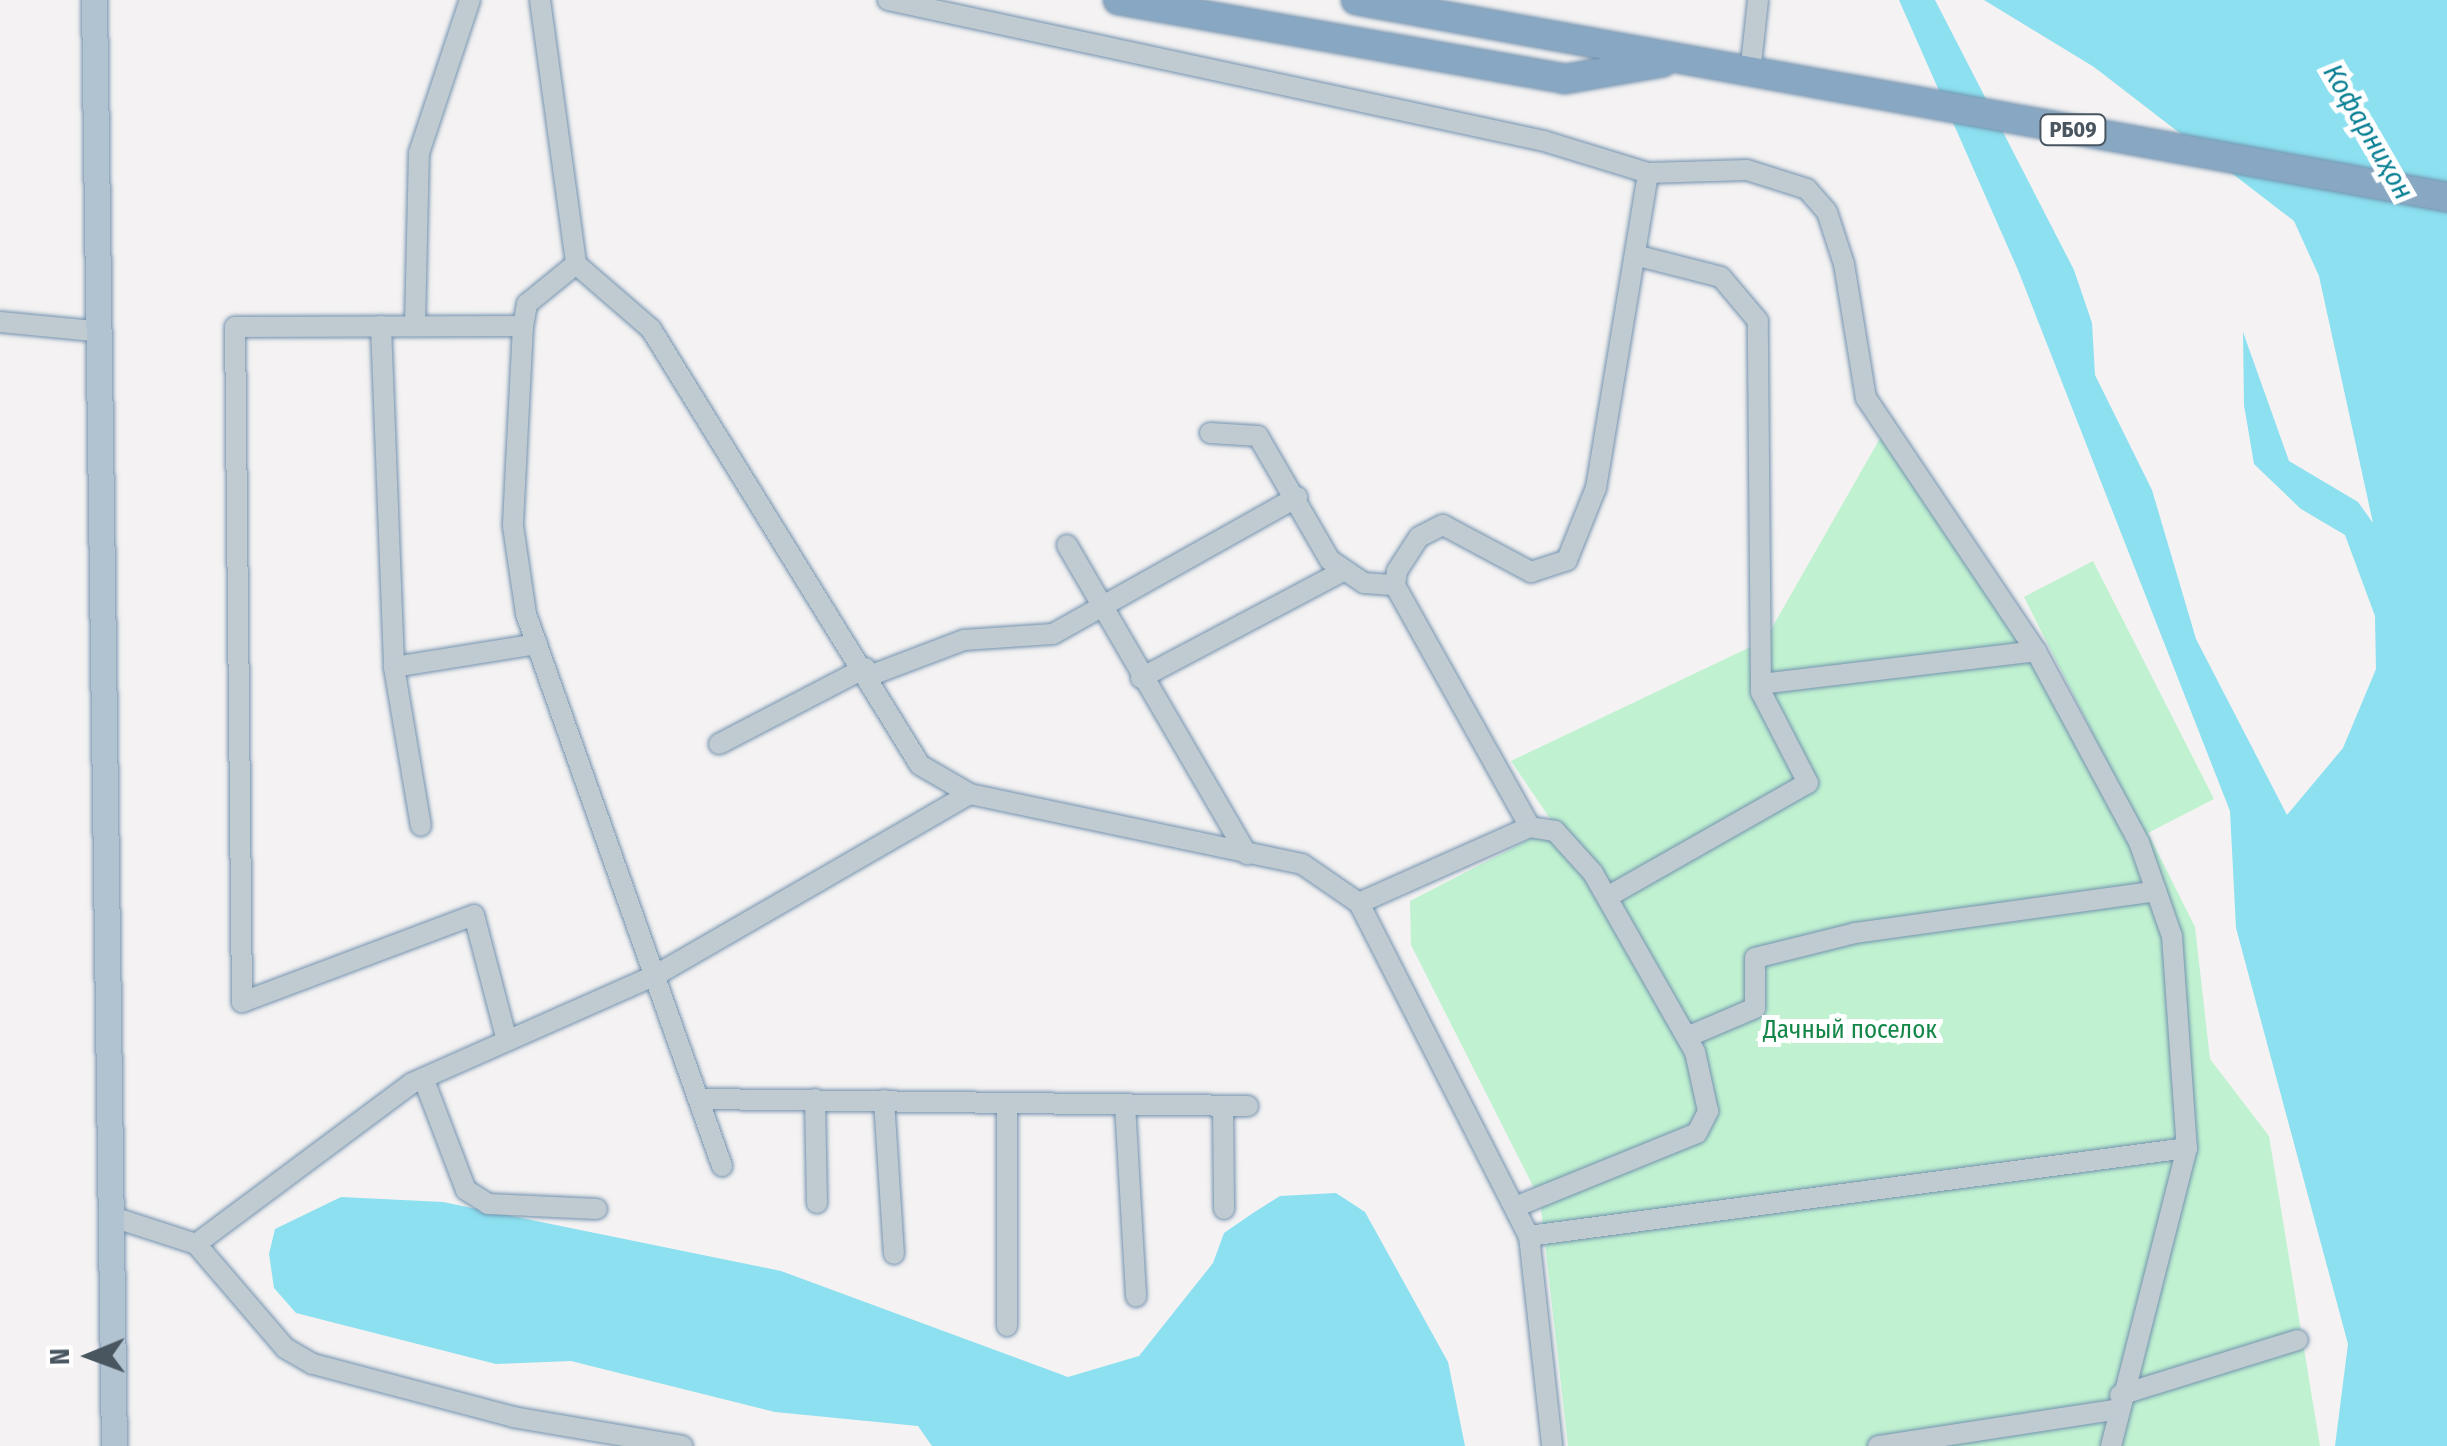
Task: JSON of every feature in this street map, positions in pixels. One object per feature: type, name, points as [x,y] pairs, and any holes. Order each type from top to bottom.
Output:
[{"type":"highway","name":"РБ09","points":[[1118,0],[1565,79],[1679,60]]},
{"type":"highway","name":"РБ09","points":[[1356,0],[2447,197]]},
{"type":"main road","points":[[94,0],[94,331],[114,1446]]},
{"type":"street","points":[[415,326],[421,141],[470,0]]},
{"type":"street","points":[[540,0],[576,264],[651,330],[867,672],[920,765],[970,794],[1302,864],[1359,903],[1529,1236],[1552,1446]]},
{"type":"street","points":[[888,0],[1525,136],[1648,174],[1781,175],[1827,212],[1866,398],[2036,650],[2104,767],[2156,891],[2176,968],[2187,1148],[2117,1403],[2111,1446]]},
{"type":"street","points":[[1750,73],[1758,0]]},
{"type":"street","points":[[1395,585],[1418,537],[1444,526],[1531,572],[1566,560],[1596,488],[1648,174]]},
{"type":"street","points":[[1607,897],[1808,783],[1761,684],[1758,321],[1721,277],[1634,255]]},
{"type":"street","points":[[576,264],[527,304],[522,326],[513,526],[537,644],[722,1166]]},
{"type":"street","points":[[0,322],[94,331]]},
{"type":"street","points":[[382,326],[394,667],[422,826]]},
{"type":"street","points":[[506,1037],[474,915],[242,1002],[235,327],[522,326]]},
{"type":"street","points":[[1210,433],[1258,436],[1341,572]]},
{"type":"street","points":[[719,744],[867,672],[964,640],[1053,634],[1101,601],[1297,497]]},
{"type":"street","points":[[1067,545],[1141,678],[1247,854]]},
{"type":"street","points":[[1141,678],[1341,572],[1395,585],[1530,827],[1568,842],[1607,897],[1686,1036],[1708,1096],[1698,1134],[1515,1206]]},
{"type":"street","points":[[394,667],[537,644]]},
{"type":"street","points":[[1761,684],[2036,650]]},
{"type":"street","points":[[196,1244],[424,1080],[506,1037],[656,975],[970,794]]},
{"type":"street","points":[[1359,903],[1530,827]]},
{"type":"street","points":[[1686,1036],[1755,1008],[1755,958],[1854,933],[2156,891]]},
{"type":"street","points":[[424,1080],[466,1190],[488,1204],[596,1209]]},
{"type":"street","points":[[815,1098],[817,1203]]},
{"type":"street","points":[[700,1099],[1248,1106]]},
{"type":"street","points":[[884,1100],[894,1254]]},
{"type":"street","points":[[1006,1103],[1007,1326]]},
{"type":"street","points":[[1125,1104],[1136,1297]]},
{"type":"street","points":[[1223,1106],[1224,1209]]},
{"type":"street","points":[[1529,1236],[2187,1148]]},
{"type":"street","points":[[112,1217],[196,1244],[285,1348],[312,1364],[513,1417],[683,1446]]},
{"type":"street","points":[[1878,1446],[2117,1403],[2298,1340]]},
{"type":"green space","name":"Дачный поселок","points":[[1891,419],[2095,738],[2024,597],[2093,561],[2214,799],[2148,833],[2195,927],[2210,1059],[2269,1136],[2320,1446],[1568,1446],[1540,1200],[1411,945],[1410,901],[1555,826],[1511,761],[1765,640]]},
{"type":"water","name":"Кофарниҳон","points":[[1899,0],[1935,0],[2074,270],[2092,323],[2095,375],[2152,490],[2196,639],[2287,815],[2343,748],[2376,669],[2375,616],[2345,535],[2301,509],[2254,464],[2244,405],[2243,332],[2289,461],[2358,502],[2373,523],[2319,276],[2294,221],[2094,67],[1984,0],[2447,0],[2447,1446],[2335,1446],[2348,1344],[2236,928],[2230,811],[2018,270]]},
{"type":"water","points":[[1336,1193],[1365,1212],[1448,1362],[1465,1446],[932,1446],[918,1426],[775,1412],[571,1361],[496,1364],[296,1313],[274,1288],[269,1254],[275,1229],[341,1197],[443,1202],[781,1271],[1068,1377],[1139,1356],[1213,1263],[1224,1233],[1253,1213],[1280,1196]]}]
